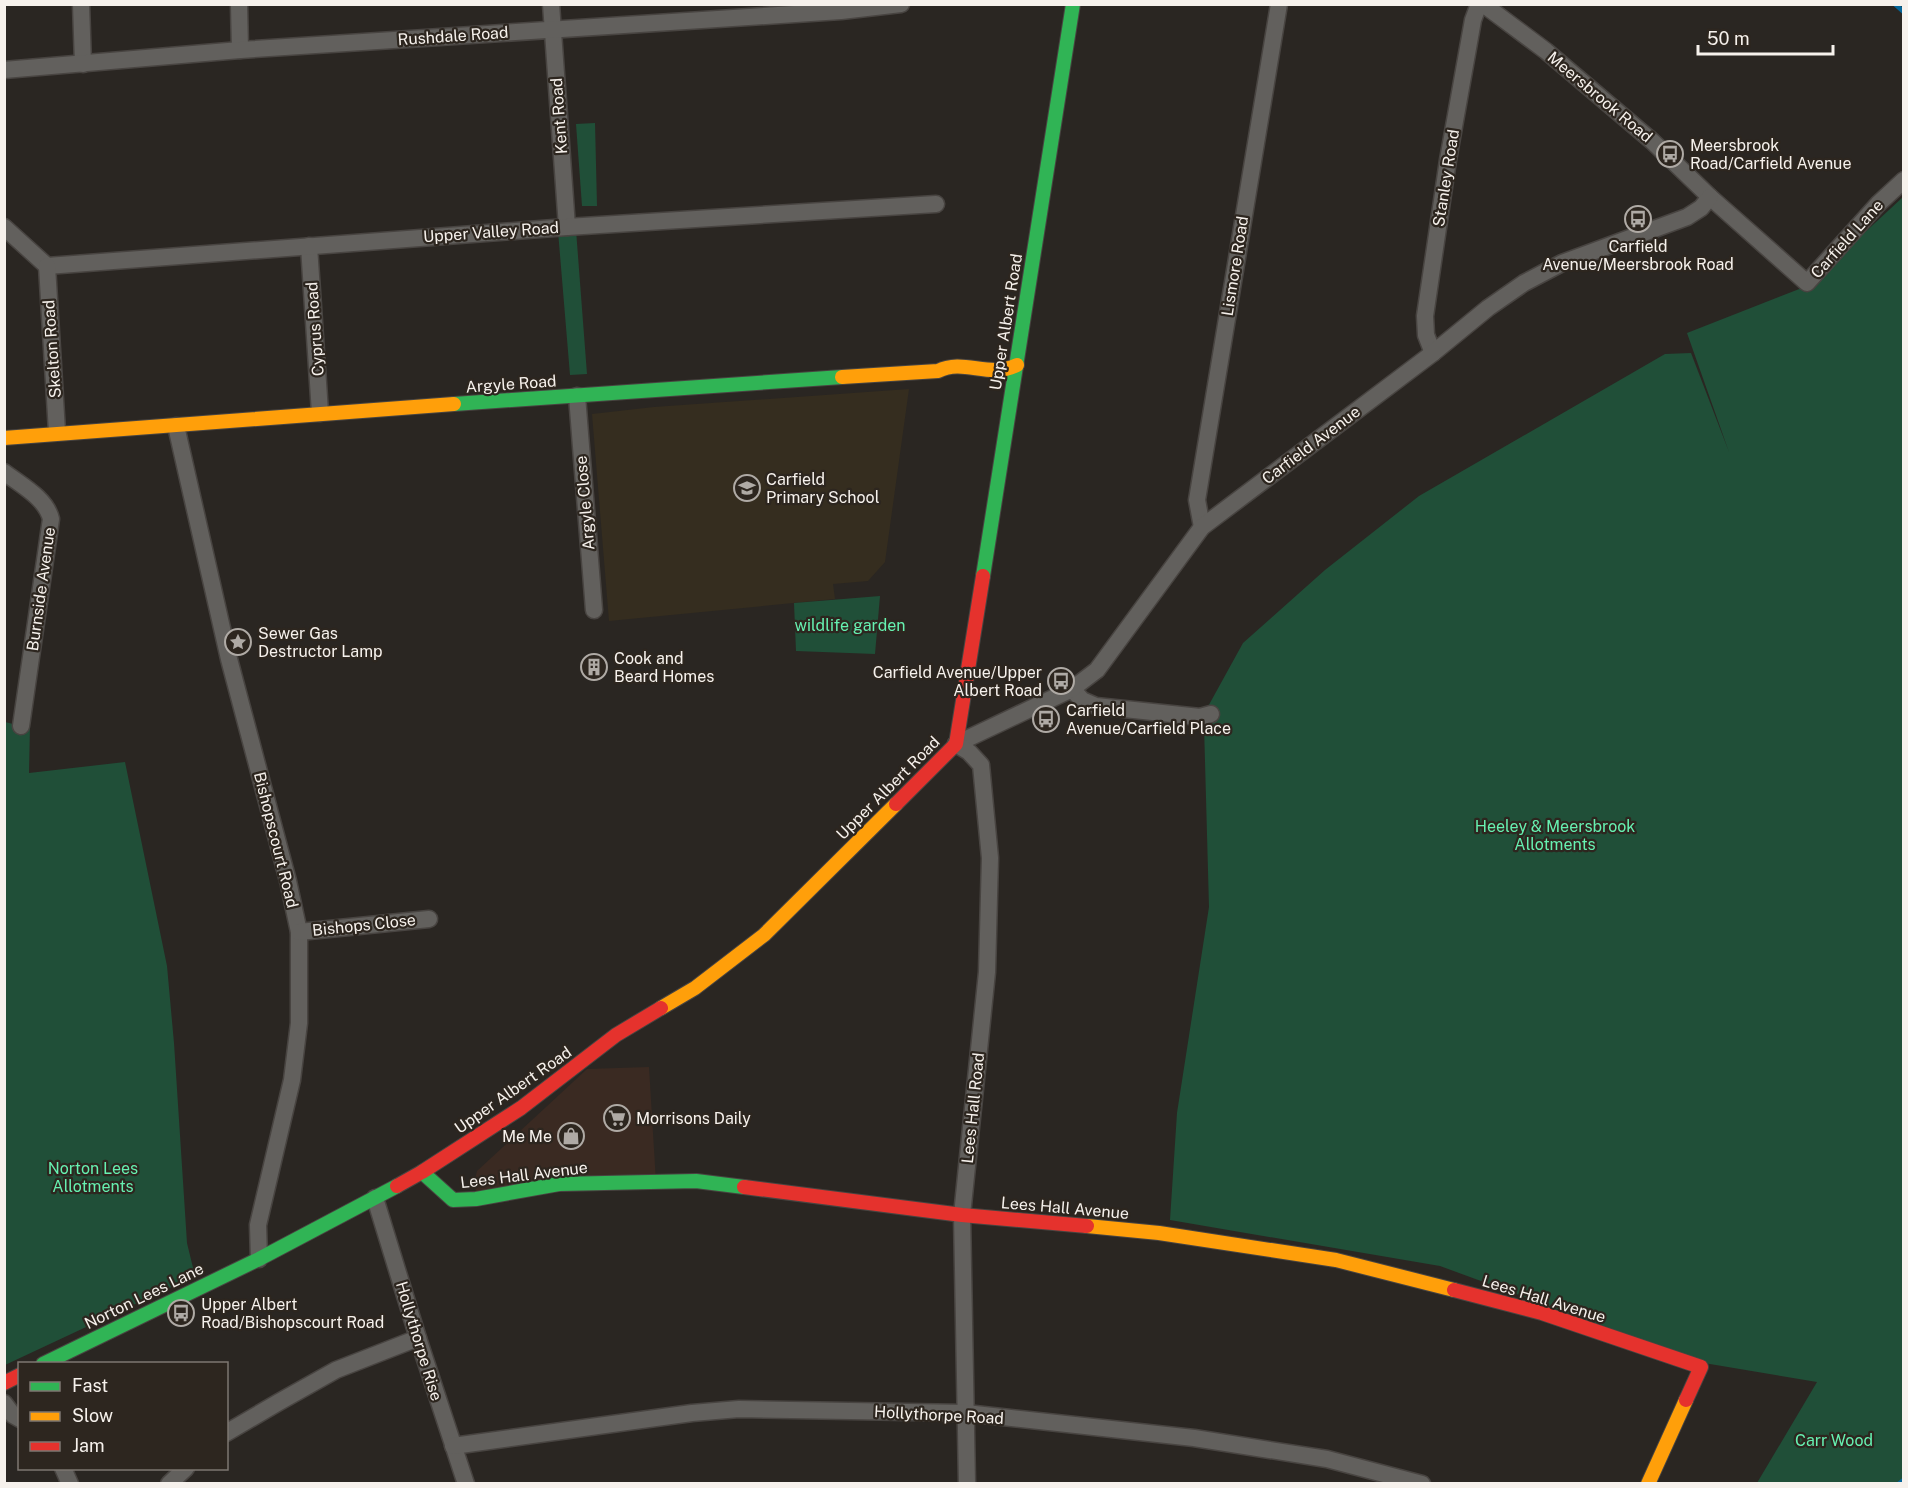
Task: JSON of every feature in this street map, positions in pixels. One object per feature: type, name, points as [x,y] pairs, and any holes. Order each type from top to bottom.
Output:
[{"type":"street","points":[[81,4],[83,64]]},
{"type":"street","points":[[239,4],[240,50]]},
{"type":"street","name":"Kent Road","points":[[550,4],[567,226]]},
{"type":"street","name":"Rushdale Road","points":[[4,70],[240,50],[901,4]]},
{"type":"street","name":"Upper Albert Road","points":[[259,1259],[422,1172],[521,1108],[616,1035],[695,988],[764,935],[956,744],[1072,4]]},
{"type":"street","name":"Lismore Road","points":[[1202,527],[1197,500],[1279,4]]},
{"type":"street","name":"Stanley Road","points":[[1433,353],[1426,335],[1425,316],[1450,149],[1473,20],[1479,4]]},
{"type":"street","name":"Meersbrook Road","points":[[1483,4],[1546,51],[1643,133],[1710,197]]},
{"type":"street","name":"Carfield Lane","points":[[1710,197],[1807,283],[1878,204],[1904,180]]},
{"type":"street","name":"Carfield Avenue","points":[[956,744],[1072,689],[1097,670],[1202,527],[1433,353],[1488,308],[1524,284],[1562,263],[1687,217],[1701,208],[1710,197]]},
{"type":"street","name":"Upper Valley Road","points":[[47,266],[567,226],[936,204]]},
{"type":"street","points":[[4,227],[47,266]]},
{"type":"street","name":"Cyprus Road","points":[[309,246],[320,413]]},
{"type":"street","name":"Skelton Road","points":[[47,266],[57,432]]},
{"type":"street","name":"Argyle Road","points":[[4,438],[57,432],[176,426],[320,413],[938,371],[949,365],[1000,371],[1009,370],[1017,365]]},
{"type":"street","name":"Argyle Close","points":[[577,396],[594,610]]},
{"type":"street","name":"Bishopscourt Road","points":[[176,426],[229,658],[288,881],[299,932],[299,1023],[292,1080],[258,1225],[259,1259]]},
{"type":"street","name":"Burnside Avenue","points":[[4,472],[43,502],[49,510],[51,519],[21,726]]},
{"type":"street","points":[[1072,689],[1082,700],[1096,706],[1200,717],[1210,714]]},
{"type":"street","name":"Lees Hall Road","points":[[956,744],[969,752],[981,765],[990,858],[987,972],[962,1215],[967,1484]]},
{"type":"street","name":"Bishops Close","points":[[299,932],[429,919]]},
{"type":"street","name":"Lees Hall Avenue","points":[[422,1172],[453,1200],[476,1199],[559,1184],[696,1181],[962,1215],[1159,1233],[1336,1260],[1542,1313],[1701,1367],[1648,1484]]},
{"type":"street","name":"Hollythorpe Rise","points":[[375,1198],[466,1484]]},
{"type":"street","name":"Norton Lees Lane","points":[[47,1362],[259,1259]]},
{"type":"street","points":[[228,1433],[279,1401],[336,1370],[418,1338]]},
{"type":"street","points":[[4,1383],[18,1376]]},
{"type":"street","points":[[4,1403],[18,1418]]},
{"type":"street","name":"Hollythorpe Road","points":[[453,1446],[692,1413],[739,1409],[966,1413],[1194,1438],[1327,1459],[1422,1484]]},
{"type":"street","points":[[64,1470],[70,1484]]},
{"type":"street","points":[[170,1484],[184,1470]]},
{"type":"shaded area","name":"Carfield Primary School","points":[[909,389],[885,562],[868,581],[833,584],[835,599],[609,621],[592,414],[654,407]]},
{"type":"shaded area","points":[[649,1067],[656,1182],[476,1199],[477,1171],[587,1069]]},
{"type":"green space","points":[[595,123],[597,206],[582,206],[576,124]]},
{"type":"green space","name":"Heeley & Meersbrook Allotments","points":[[1903,197],[1903,1483],[1757,1483],[1817,1382],[1704,1363],[1440,1266],[1170,1220],[1177,1113],[1209,907],[1205,712],[1243,643],[1325,570],[1419,496],[1665,354],[1691,353],[1729,452],[1687,333],[1807,286]]},
{"type":"green space","points":[[576,230],[587,374],[570,375],[558,231]]},
{"type":"green space","name":"wildlife garden","points":[[880,596],[875,654],[796,651],[794,603]]},
{"type":"green space","name":"Norton Lees Allotments","points":[[5,722],[21,726],[30,725],[29,773],[125,762],[167,966],[187,1243],[195,1276],[5,1365]]},
{"type":"waterway","points":[[1895,4],[1904,12]]},
{"type":"waterway","points":[[1899,1484],[1904,1480]]},
{"type":"traffic: fast","points":[[983,576],[1073,4]]},
{"type":"traffic: fast","points":[[454,404],[842,377]]},
{"type":"traffic: fast","points":[[422,1172],[453,1200],[476,1199],[559,1184],[696,1181],[744,1187]]},
{"type":"traffic: fast","points":[[47,1362],[259,1259],[397,1186]]},
{"type":"traffic: slow","points":[[842,377],[938,371],[957,367],[996,370],[1017,365]]},
{"type":"traffic: slow","points":[[4,438],[454,404]]},
{"type":"traffic: slow","points":[[661,1008],[695,988],[764,935],[896,804]]},
{"type":"traffic: slow","points":[[1087,1226],[1159,1233],[1336,1260],[1454,1290]]},
{"type":"traffic: slow","points":[[1648,1484],[1686,1400]]},
{"type":"traffic: jam","points":[[896,804],[956,744],[983,576]]},
{"type":"traffic: jam","points":[[397,1186],[521,1108],[616,1035],[661,1008]]},
{"type":"traffic: jam","points":[[744,1187],[962,1215],[1087,1226]]},
{"type":"traffic: jam","points":[[1454,1290],[1542,1313],[1701,1367],[1686,1400]]},
{"type":"traffic: jam","points":[[4,1383],[18,1376]]},
{"type":"place","name":"Meersbrook Road/Carfield Avenue","points":[[1670,154]]},
{"type":"place","name":"Carfield Avenue/Meersbrook Road","points":[[1638,219]]},
{"type":"place","name":"Carfield Primary School","points":[[747,488]]},
{"type":"place","name":"Sewer Gas Destructor Lamp","points":[[238,642]]},
{"type":"place","name":"Cook and Beard Homes","points":[[594,667]]},
{"type":"place","name":"Carfield Avenue/Upper Albert Road","points":[[1061,681]]},
{"type":"place","name":"Carfield Avenue/Carfield Place","points":[[1046,719]]},
{"type":"place","name":"Morrisons Daily","points":[[617,1118]]},
{"type":"place","name":"Me Me","points":[[571,1136]]},
{"type":"place","name":"Upper Albert Road/Bishopscourt Road","points":[[181,1313]]},
{"type":"park label","name":"Carr Wood","points":[[1834,1440]]}]
